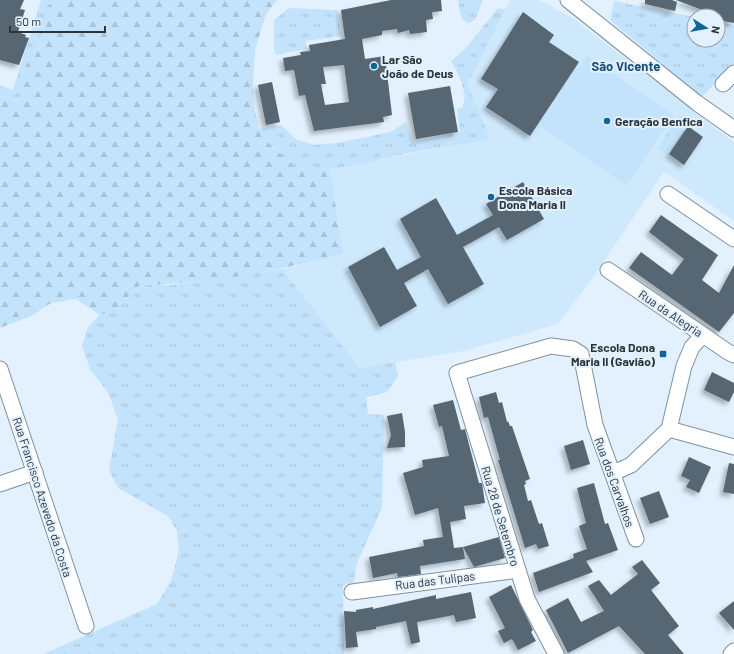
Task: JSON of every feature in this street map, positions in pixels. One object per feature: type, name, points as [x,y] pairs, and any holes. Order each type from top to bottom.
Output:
[{"type":"street","points":[[568,0],[697,103],[734,129]]},
{"type":"street","points":[[723,84],[734,73]]},
{"type":"street","points":[[668,194],[734,240]]},
{"type":"street","name":"Rua da Alegria","points":[[608,270],[734,355]]},
{"type":"street","points":[[613,474],[631,465],[669,429],[684,366],[692,347],[703,335]]},
{"type":"street","name":"Rua dos Carvalhos","points":[[457,373],[551,346],[573,349],[581,354],[595,425],[636,539]]},
{"type":"street","name":"Rua Francisco Azevedo da Costa","points":[[0,369],[86,626]]},
{"type":"street","name":"Rua 28 de Setembro","points":[[457,373],[527,599],[556,654]]},
{"type":"street","points":[[669,429],[734,447]]},
{"type":"street","points":[[0,484],[35,472]]},
{"type":"street","name":"Rua das Tulipas","points":[[352,592],[518,570]]},
{"type":"street","points":[[731,654],[734,651]]},
{"type":"shaded area","name":"Escola Básica Dona Maria II","points":[[510,0],[539,0],[574,19],[734,142],[734,221],[664,172],[596,273],[558,324],[463,351],[360,368],[282,269],[343,254],[330,170],[489,138],[466,84]]},
{"type":"green space","points":[[41,0],[64,0],[52,3],[35,55],[28,60],[26,91],[16,101],[0,94],[0,85],[13,90]]},
{"type":"green space","points":[[64,0],[277,0],[266,14],[255,50],[253,80],[254,106],[259,129],[273,148],[297,168],[330,170],[343,254],[242,276],[191,282],[140,285],[115,310],[100,315],[76,299],[51,303],[31,316],[0,328],[0,94],[16,101],[26,91],[21,85],[28,60],[35,55],[48,16],[45,8],[52,3]]},
{"type":"green space","points":[[458,0],[483,0],[475,20],[468,23],[463,20],[460,14]]},
{"type":"green space","points":[[614,1],[686,15],[686,48],[726,48],[726,24],[734,25],[734,63],[702,97],[610,20]]},
{"type":"green space","points":[[289,8],[337,10],[341,36],[306,41],[306,49],[276,55],[274,48],[274,20]]},
{"type":"green space","points":[[498,8],[505,10],[467,84],[489,135],[487,140],[409,153],[336,169],[307,170],[297,168],[287,161],[276,151],[259,129],[281,125],[297,140],[315,145],[337,143],[391,132],[406,122],[413,142],[460,132],[457,109],[463,108],[464,89],[451,61],[466,48]]},
{"type":"green space","name":"Geração Benfica","points":[[587,56],[674,115],[627,186],[540,126]]},
{"type":"green space","points":[[679,115],[687,120],[665,153],[658,148]]},
{"type":"green space","points":[[282,269],[360,368],[395,362],[398,376],[387,392],[366,397],[368,414],[384,415],[382,508],[357,563],[354,583],[343,585],[344,654],[43,654],[157,604],[171,581],[179,551],[177,531],[168,516],[118,488],[109,471],[118,420],[108,392],[90,369],[82,346],[88,327],[100,315],[115,310],[140,285],[174,285]]},
{"type":"building","points":[[0,0],[24,0],[20,9],[25,10],[18,32],[29,38],[19,65],[0,60]]},
{"type":"building","name":"Lar São João de Deus","points":[[391,0],[441,0],[442,11],[432,12],[433,19],[426,20],[427,32],[410,34],[409,30],[398,33],[397,29],[382,31],[382,35],[362,39],[365,59],[385,56],[392,115],[383,117],[384,122],[314,131],[305,95],[299,96],[294,70],[285,71],[283,58],[301,55],[300,52],[310,51],[309,45],[345,39],[341,10]],"holes":[[[344,65],[349,102],[325,105],[321,84],[326,84],[323,67]]]},
{"type":"building","points":[[645,0],[672,0],[677,2],[675,11],[645,4]]},
{"type":"building","points":[[676,0],[734,0],[734,23],[726,22],[726,8],[697,8]]},
{"type":"building","points":[[523,12],[554,35],[549,42],[579,62],[530,136],[486,107],[498,89],[481,79]]},
{"type":"building","points":[[272,82],[280,122],[266,125],[258,85]]},
{"type":"building","points":[[450,86],[458,132],[416,139],[408,93]]},
{"type":"building","points":[[688,126],[703,137],[684,165],[669,154]]},
{"type":"building","points":[[523,182],[544,219],[507,240],[499,227],[463,247],[484,284],[448,304],[428,269],[404,283],[417,306],[380,327],[348,267],[384,247],[397,270],[421,257],[400,219],[436,198],[457,235],[493,215],[486,204]]},
{"type":"building","points":[[661,215],[718,255],[702,280],[719,293],[734,265],[734,313],[719,332],[629,268],[641,252],[672,275],[684,259],[649,232]]},
{"type":"building","points":[[712,372],[734,383],[734,392],[729,402],[704,390]]},
{"type":"building","points":[[496,392],[499,403],[502,402],[507,422],[508,421],[510,426],[512,426],[530,479],[525,481],[526,484],[524,485],[528,501],[531,500],[539,524],[542,523],[549,546],[538,549],[536,544],[525,548],[498,460],[500,460],[488,417],[484,418],[479,397]]},
{"type":"building","points":[[453,400],[461,430],[465,429],[479,483],[482,483],[485,503],[464,506],[466,519],[450,522],[454,548],[463,547],[465,559],[420,566],[421,574],[398,577],[397,573],[373,578],[369,557],[424,546],[423,540],[443,537],[438,508],[415,515],[403,473],[423,467],[422,460],[449,456],[442,426],[439,427],[433,405]]},
{"type":"building","points":[[402,413],[405,432],[405,447],[387,448],[391,435],[387,416]]},
{"type":"building","points":[[583,440],[590,464],[571,470],[564,446]]},
{"type":"building","points":[[689,457],[711,467],[699,493],[686,487],[690,480],[681,476]]},
{"type":"building","points":[[729,463],[734,464],[734,494],[723,492]]},
{"type":"building","points":[[594,483],[605,524],[608,523],[618,550],[586,561],[593,572],[539,592],[533,573],[574,558],[573,554],[587,549],[579,526],[586,523],[577,488]]},
{"type":"building","points":[[659,491],[669,517],[650,524],[640,498]]},
{"type":"building","points":[[499,537],[505,558],[474,567],[463,547]]},
{"type":"building","points":[[642,560],[660,583],[651,590],[679,626],[668,635],[684,654],[645,654],[619,626],[568,653],[546,610],[568,598],[581,622],[604,611],[588,586],[599,580],[611,595],[638,574],[632,567]]},
{"type":"building","points":[[511,585],[533,630],[531,632],[536,641],[518,650],[512,639],[504,643],[498,631],[505,628],[489,597]]},
{"type":"building","points":[[471,592],[476,618],[456,622],[454,615],[417,622],[420,642],[411,644],[406,621],[376,627],[376,629],[356,632],[358,647],[346,648],[344,611],[356,612],[356,610],[373,607],[373,609],[436,595],[436,599]]},
{"type":"building","points":[[734,601],[734,630],[719,613]]},
{"type":"place","name":"Lar São João de Deus","points":[[374,66]]},
{"type":"place","name":"Geração Benfica","points":[[607,121]]},
{"type":"place","name":"Escola Básica Dona Maria II","points":[[491,197]]},
{"type":"place","name":"Escola Dona Maria II (Gavião)","points":[[663,354]]},
{"type":"district","name":"São Vicente","points":[[626,66]]}]
